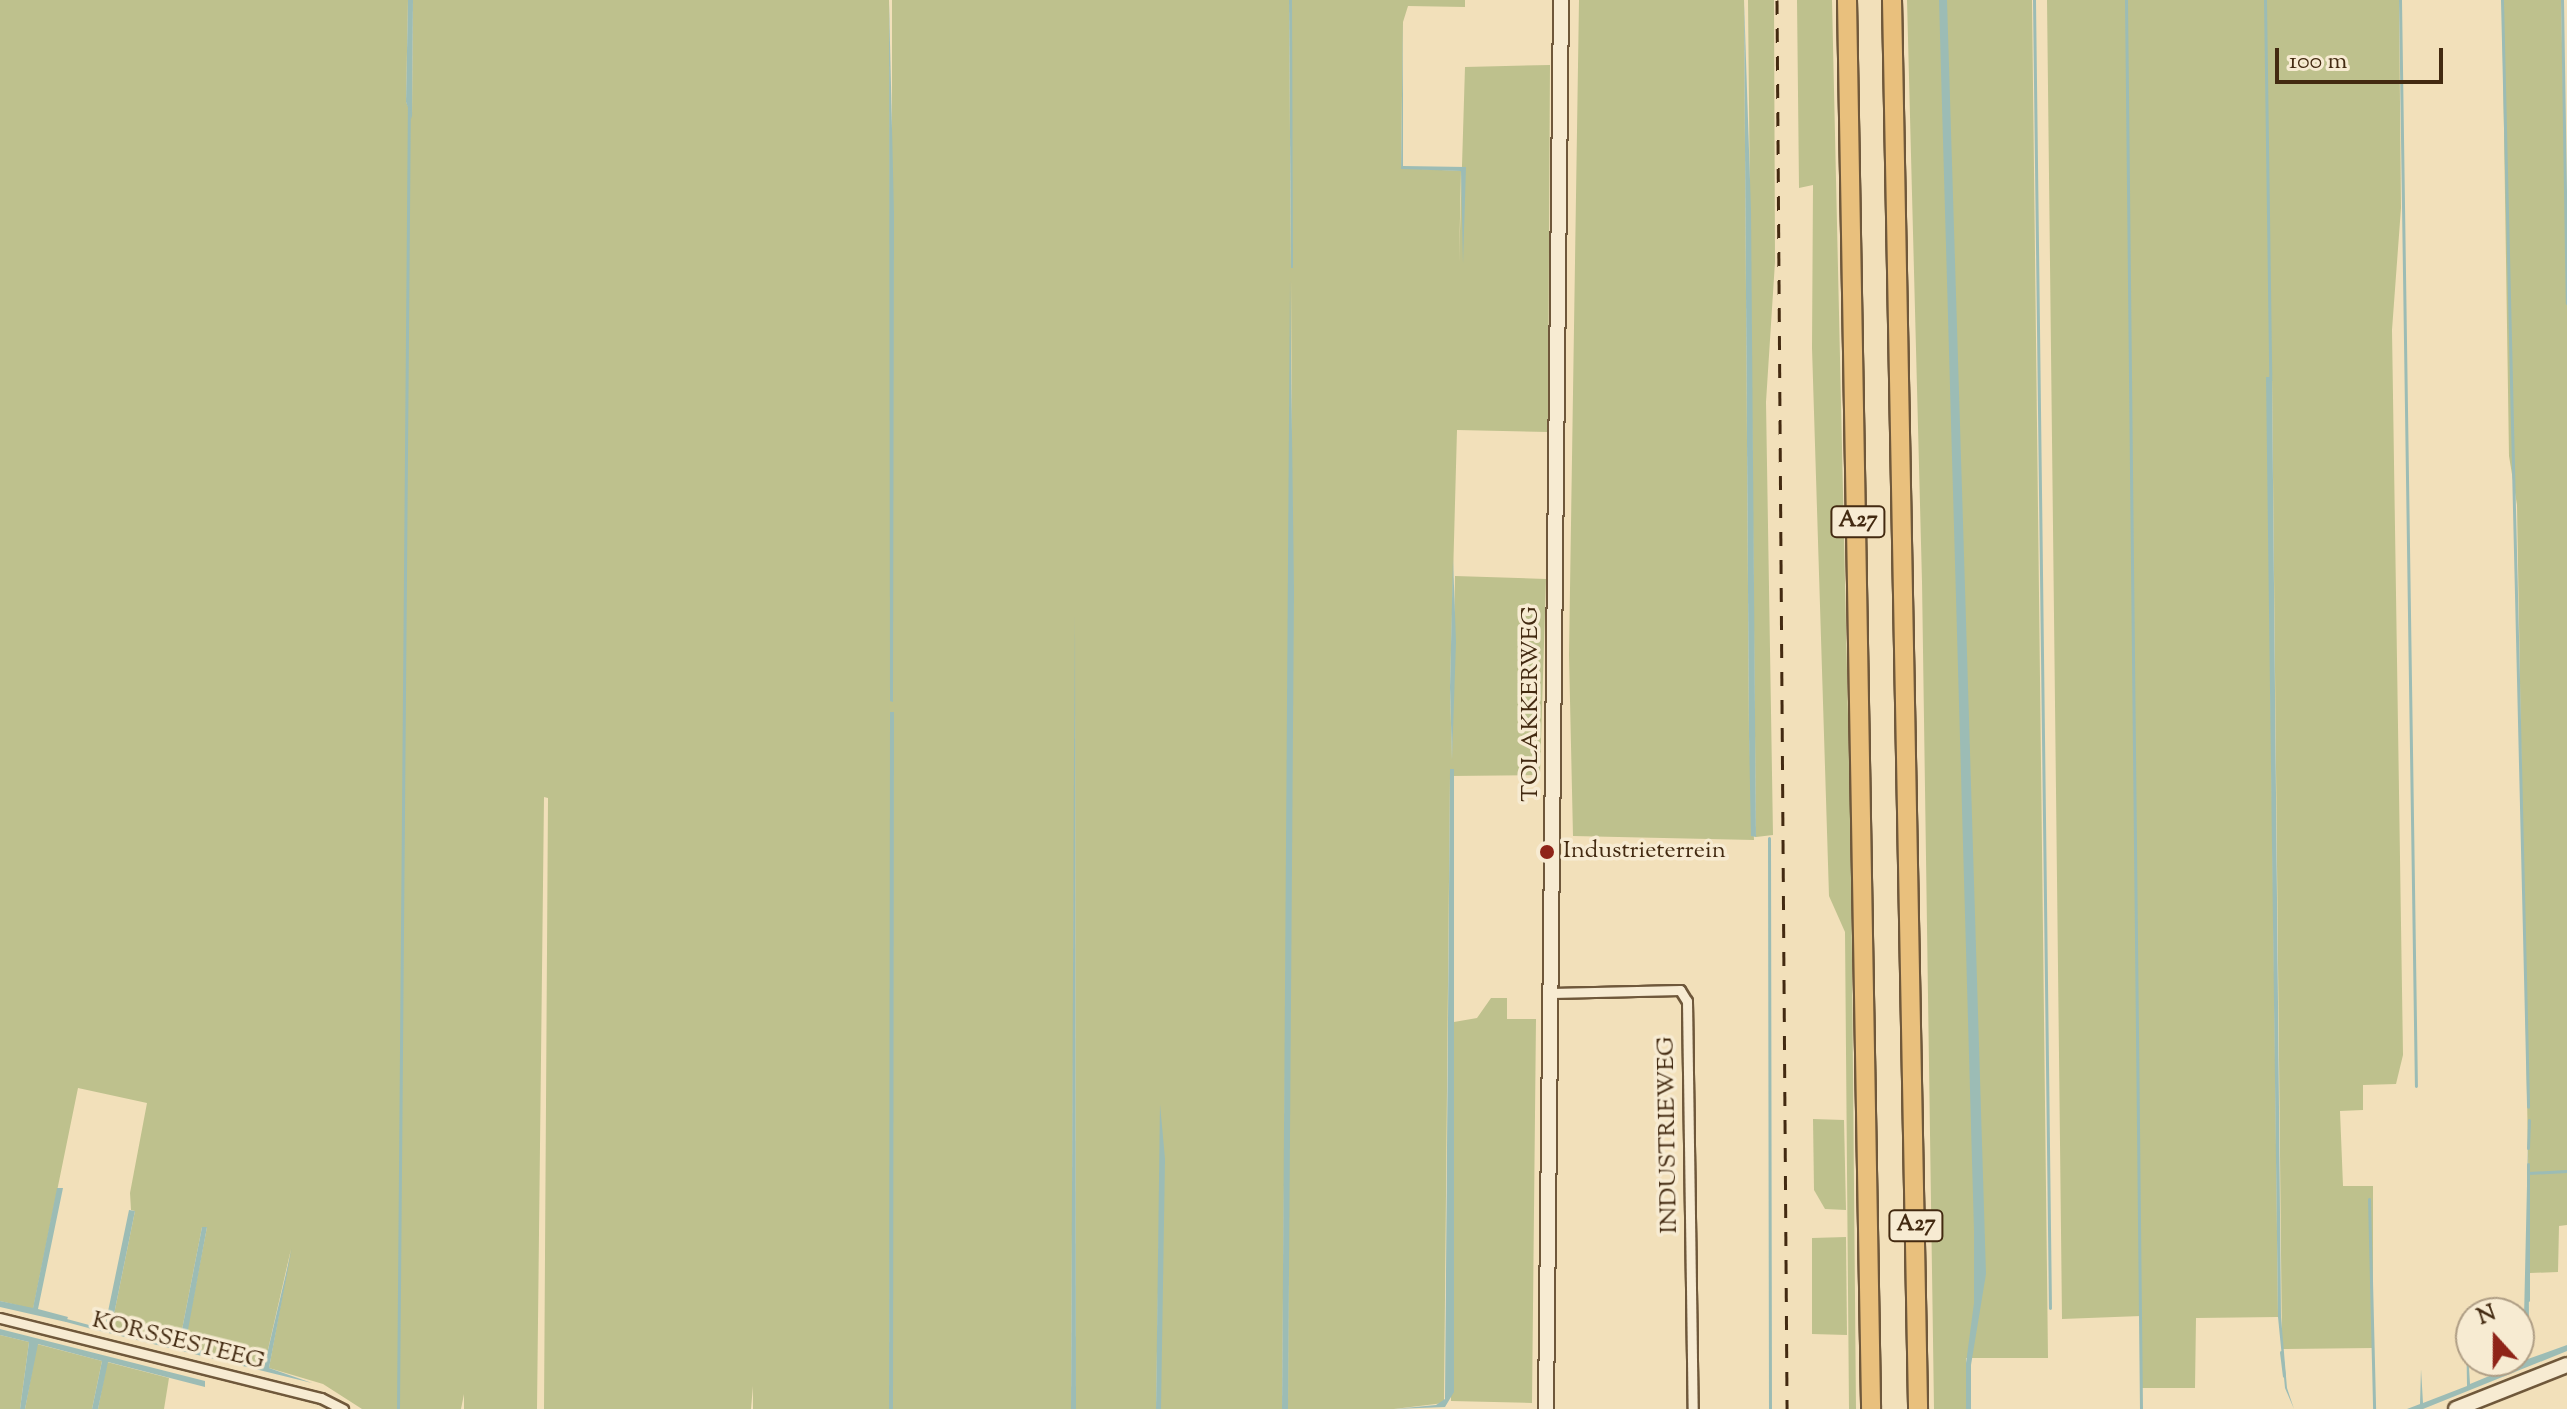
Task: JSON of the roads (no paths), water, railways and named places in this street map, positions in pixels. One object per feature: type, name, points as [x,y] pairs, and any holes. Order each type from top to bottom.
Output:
[{"type":"highway","name":"A27","points":[[1847,0],[1871,1409]]},
{"type":"highway","name":"A27","points":[[1892,0],[1918,1409]]},
{"type":"main road","name":"TOLAKKERWEG","points":[[1546,1409],[1561,0]]},
{"type":"main road","points":[[2456,1409],[2567,1365]]},
{"type":"street","name":"INDUSTRIEWEG","points":[[1552,993],[1680,990],[1687,1001],[1693,1409]]},
{"type":"street","name":"KORSSESTEEG","points":[[0,1318],[321,1398],[343,1409]]},
{"type":"water","points":[[408,0],[413,0],[412,119],[406,102]]},
{"type":"water","points":[[889,0],[894,214],[893,702],[890,701]]},
{"type":"water","points":[[1289,0],[1292,0],[1293,268],[1291,268]]},
{"type":"water","points":[[1744,0],[1751,210],[1756,837],[1751,836],[1749,736]]},
{"type":"water","points":[[1939,0],[1947,0],[1986,1274],[1971,1365],[1971,1409],[1966,1409],[1966,1363],[1974,1303],[1974,1231]]},
{"type":"water","points":[[1403,21],[1403,166],[1466,167],[1463,264],[1461,171],[1401,169]]},
{"type":"water","points":[[1290,279],[1294,591],[1288,1409],[1282,1409]]},
{"type":"water","points":[[2266,377],[2272,377],[2281,1317],[2287,1388],[2294,1409],[2285,1388],[2278,1317]]},
{"type":"water","points":[[1453,559],[1456,642],[1452,760],[1450,687]]},
{"type":"water","points":[[1075,613],[1076,1409],[1071,1409],[1074,751]]},
{"type":"water","points":[[890,712],[894,712],[893,1409],[889,1409]]},
{"type":"water","points":[[1450,769],[1454,769],[1454,1392],[1445,1407],[1394,1409],[1436,1405],[1445,1399]]},
{"type":"water","points":[[1160,1104],[1165,1159],[1161,1409],[1156,1409]]},
{"type":"water","points":[[2528,1141],[2529,1297],[2524,1297]]},
{"type":"water","points":[[57,1188],[63,1188],[38,1309],[68,1317],[66,1322],[0,1307],[0,1301],[33,1308]]},
{"type":"water","points":[[129,1210],[135,1211],[111,1329],[179,1345],[202,1227],[207,1227],[185,1346],[264,1367],[292,1248],[269,1368],[312,1383],[88,1328],[90,1323],[105,1326]]},
{"type":"water","points":[[0,1329],[205,1381],[205,1387],[108,1362],[98,1409],[92,1409],[102,1361],[38,1344],[25,1409],[20,1409],[29,1342],[0,1335]]},
{"type":"water","points":[[2567,1345],[2567,1351],[2535,1364],[2535,1356]]},
{"type":"water","points":[[2421,1369],[2423,1403],[2467,1386],[2467,1377],[2470,1377],[2470,1384],[2487,1377],[2502,1377],[2423,1409],[2407,1409],[2420,1404]]},
{"type":"waterway","points":[[2034,0],[2050,1308]]},
{"type":"waterway","points":[[2126,0],[2141,1409]]},
{"type":"waterway","points":[[2265,0],[2270,380]]},
{"type":"waterway","points":[[2400,0],[2416,1086]]},
{"type":"waterway","points":[[2502,0],[2528,1107]]},
{"type":"waterway","points":[[2562,0],[2567,303]]},
{"type":"waterway","points":[[398,1409],[409,108]]},
{"type":"waterway","points":[[1769,838],[1770,1409]]},
{"type":"waterway","points":[[2528,1148],[2529,1120]]},
{"type":"waterway","points":[[2528,1164],[2528,1297]]},
{"type":"waterway","points":[[2528,1173],[2567,1171]]},
{"type":"waterway","points":[[2369,1199],[2374,1409]]},
{"type":"waterway","points":[[66,1320],[89,1326]]},
{"type":"waterway","points":[[2281,1352],[2284,1376]]},
{"type":"railway","points":[[1777,0],[1787,1409]]},
{"type":"place","name":"Industrieterrein","points":[[1547,852]]}]
